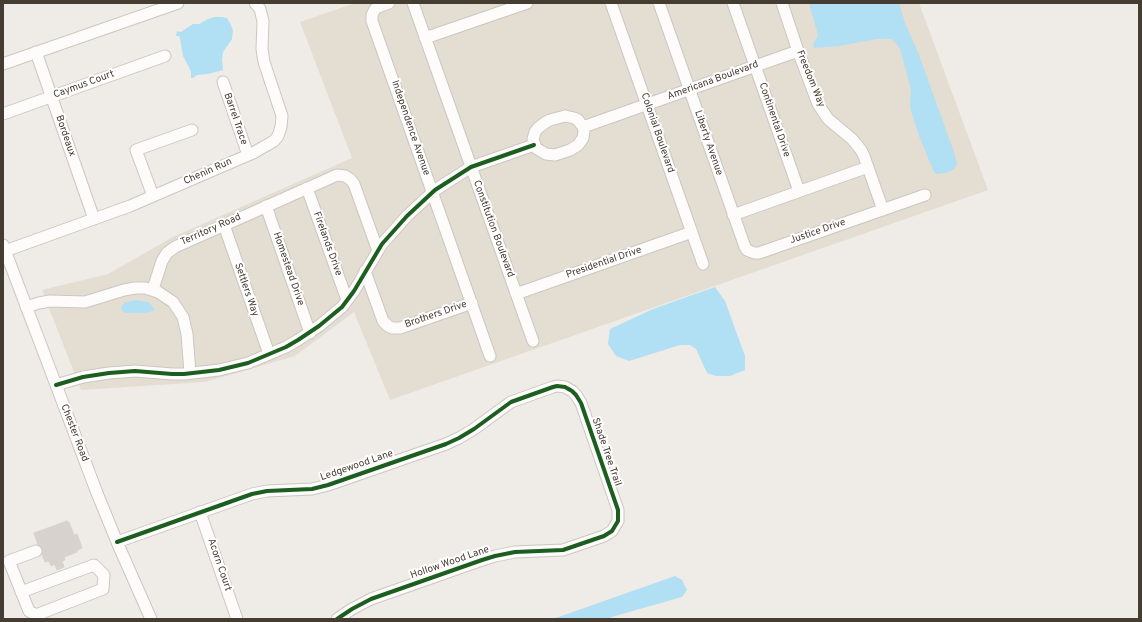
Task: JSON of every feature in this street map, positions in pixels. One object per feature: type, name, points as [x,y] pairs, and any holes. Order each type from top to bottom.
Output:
[{"type":"street","points":[[3,64],[178,3]]},
{"type":"street","name":"Chenin Run","points":[[4,248],[130,206],[248,155],[274,141],[280,132],[282,116],[262,56],[264,21],[260,9],[255,3]]},
{"type":"street","name":"Independence Avenue","points":[[389,3],[378,7],[373,13],[372,21],[490,356]]},
{"type":"street","name":"Constitution Boulevard","points":[[413,3],[533,341]]},
{"type":"street","points":[[425,38],[527,3]]},
{"type":"street","name":"Colonial Boulevard","points":[[611,3],[703,264]]},
{"type":"street","name":"Liberty Avenue","points":[[659,3],[733,215]]},
{"type":"street","name":"Continental Drive","points":[[733,3],[799,191]]},
{"type":"street","name":"Freedom Way","points":[[782,3],[818,104],[833,124],[852,139],[858,146],[864,156],[883,210]]},
{"type":"street","name":"Americana Boulevard","points":[[583,127],[798,51]]},
{"type":"street","name":"Bordeaux","points":[[36,52],[94,219]]},
{"type":"street","name":"Caymus Court","points":[[3,114],[165,56]]},
{"type":"street","name":"Barrel Trace","points":[[223,82],[248,155]]},
{"type":"street","points":[[560,117],[569,117],[578,120],[583,127],[584,134],[581,141],[575,147],[564,153],[555,155],[546,154],[534,145],[533,139],[535,132],[550,120],[560,117]]},
{"type":"street","points":[[153,196],[136,150],[192,130]]},
{"type":"street","points":[[56,385],[91,375],[119,372],[135,371],[190,374],[218,370],[236,366],[286,347],[310,333],[342,307],[354,291],[382,244],[407,216],[432,192],[471,167],[534,145]]},
{"type":"street","points":[[733,215],[868,167]]},
{"type":"street","name":"Territory Road","points":[[153,289],[162,262],[170,250],[177,245],[306,188],[340,175],[350,178],[354,184],[378,251]]},
{"type":"street","name":"Firelands Drive","points":[[306,188],[347,300]]},
{"type":"street","name":"Justice Drive","points":[[733,215],[745,247],[749,251],[757,254],[925,195]]},
{"type":"street","name":"Homestead Drive","points":[[266,206],[310,333]]},
{"type":"street","name":"Settlers Way","points":[[224,225],[269,354]]},
{"type":"street","name":"Presidential Drive","points":[[516,294],[692,232]]},
{"type":"street","name":"Chester Road","points":[[4,248],[97,493],[150,619]]},
{"type":"street","name":"Brothers Drive","points":[[365,272],[384,321],[392,328],[400,328],[472,303]]},
{"type":"street","points":[[26,307],[50,301],[85,302],[135,288],[153,289],[174,302],[183,317],[186,328],[190,374]]},
{"type":"street","name":"Ledgewood Lane","points":[[117,542],[256,493],[312,489],[340,481],[453,441],[474,429],[506,405],[516,400],[555,386],[562,386],[569,389]]},
{"type":"street","name":"Shade Tree Trail","points":[[569,389],[576,395],[581,403],[618,510],[616,525]]},
{"type":"street","name":"Acorn Court","points":[[200,512],[237,619]]},
{"type":"street","name":"Hollow Wood Lane","points":[[337,619],[371,599],[482,560],[515,552],[567,549],[608,534],[616,525]]},
{"type":"street","points":[[21,592],[94,565],[104,575],[103,589],[38,617],[28,611],[9,561],[36,551]]},
{"type":"shaded area","points":[[355,3],[919,3],[988,190],[390,400],[354,312],[295,356],[205,382],[81,390],[42,290],[108,274],[173,237],[352,158],[300,22]]},
{"type":"water","points":[[809,3],[899,3],[905,23],[919,55],[955,155],[957,164],[955,168],[945,173],[937,174],[934,172],[919,136],[911,111],[911,89],[900,49],[895,42],[892,39],[877,39],[839,46],[814,48],[813,44],[818,35]]},
{"type":"water","points":[[215,17],[227,18],[233,30],[232,39],[223,52],[223,70],[197,75],[191,78],[191,72],[183,56],[180,38],[179,36],[176,36],[177,31],[181,32],[193,24],[199,24]]},
{"type":"water","points":[[715,287],[725,301],[745,356],[745,370],[730,376],[716,376],[707,373],[696,349],[690,345],[680,345],[629,361],[616,356],[608,344],[610,329],[653,309]]},
{"type":"water","points":[[136,300],[148,302],[154,310],[144,313],[126,313],[122,311],[121,307],[124,303]]},
{"type":"water","points":[[675,576],[682,580],[687,590],[682,597],[606,619],[553,619]]},
{"type":"building","points":[[67,521],[68,523],[69,522],[74,535],[77,534],[82,548],[77,550],[77,552],[64,557],[65,560],[62,561],[64,567],[57,570],[55,564],[51,566],[49,561],[45,562],[42,554],[42,548],[38,545],[34,533]]},
{"type":"cycle path","points":[[56,385],[83,377],[109,373],[135,371],[184,374],[219,370],[248,363],[286,347],[319,326],[342,307],[354,291],[382,244],[407,216],[435,190],[471,167],[534,145]]},
{"type":"cycle path","points":[[117,542],[252,494],[267,491],[312,489],[328,485],[446,444],[474,429],[511,402],[553,387],[565,387],[576,395],[581,403],[618,510],[618,521],[612,531],[604,536],[563,550],[515,552],[482,560],[371,599],[337,619]]}]
